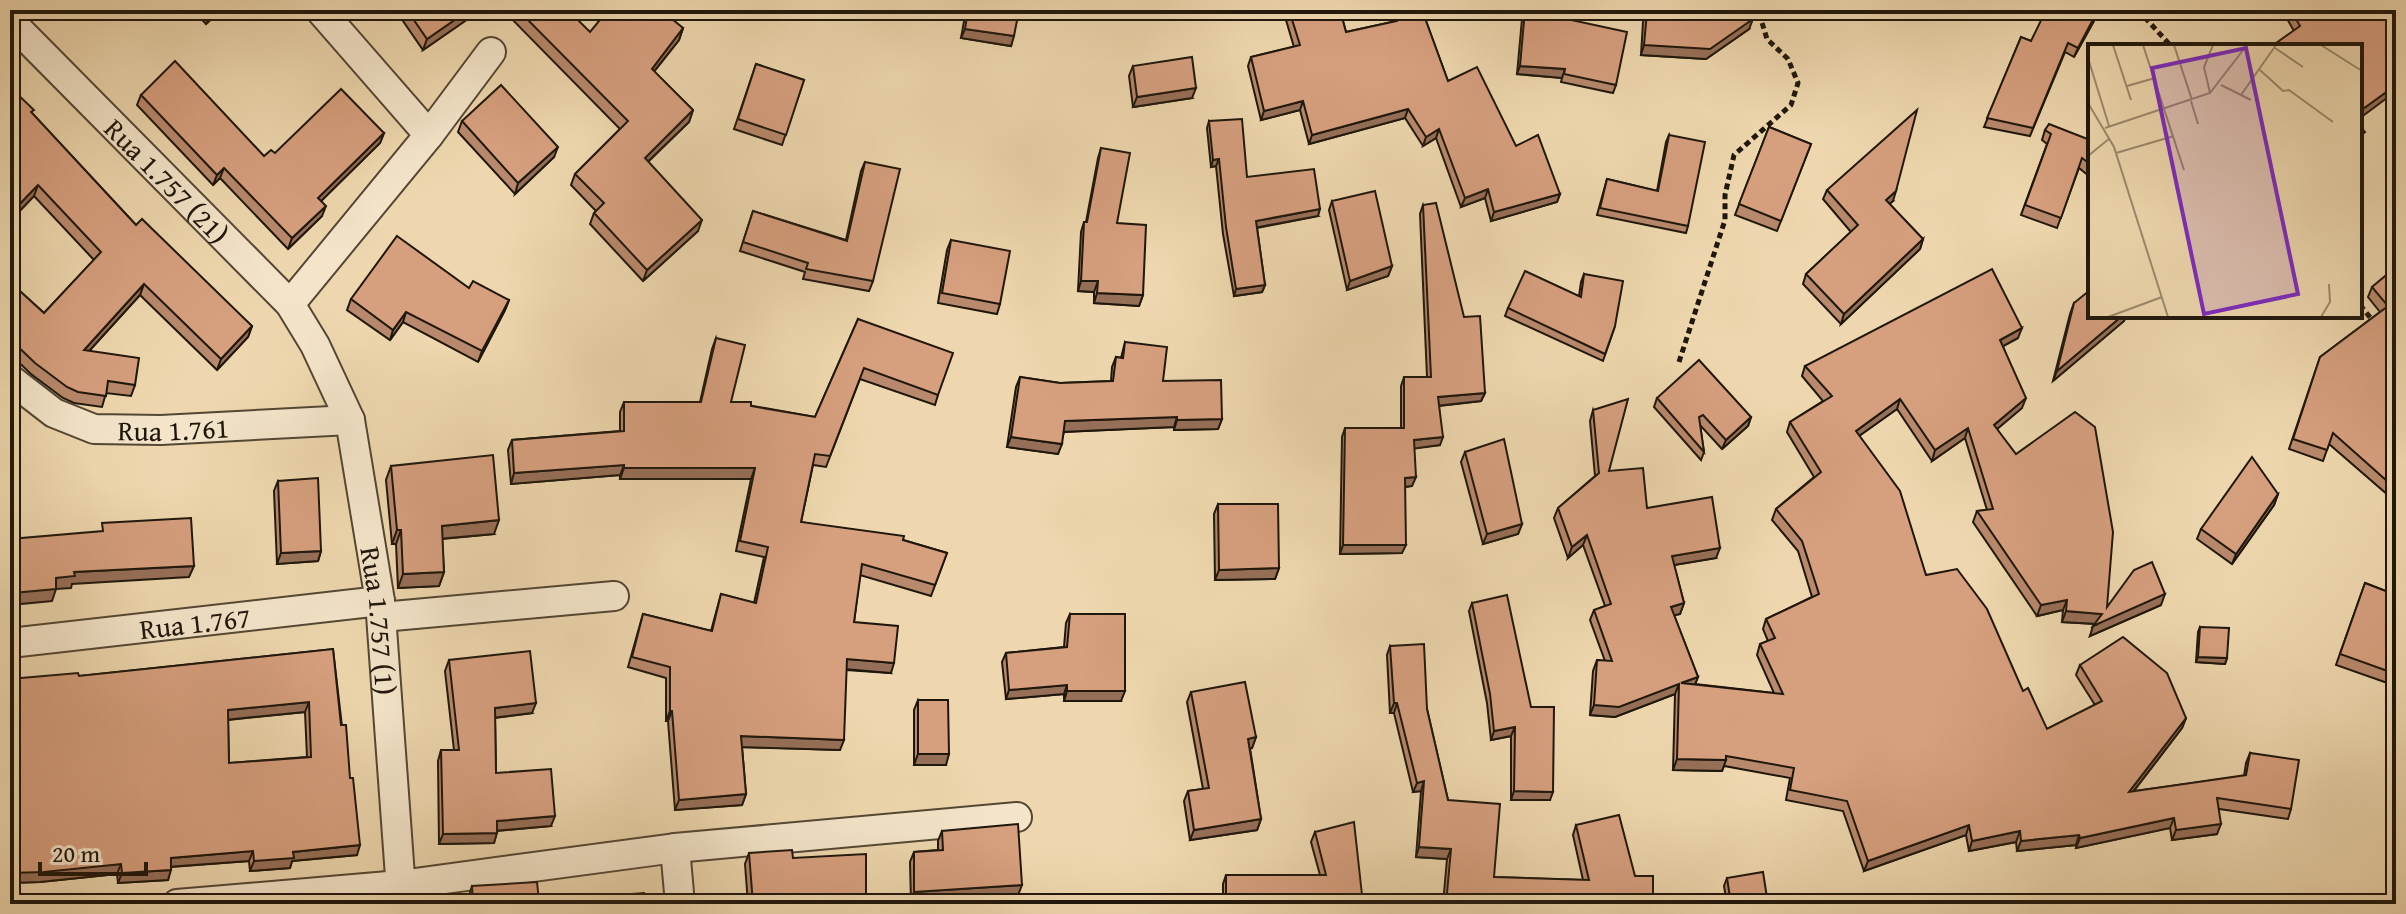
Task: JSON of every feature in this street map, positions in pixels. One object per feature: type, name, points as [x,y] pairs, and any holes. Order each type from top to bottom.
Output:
[{"type":"street","points":[[320,10],[429,135]]},
{"type":"street","name":"Rua 1.757 (21)","points":[[10,21],[290,304],[315,345]]},
{"type":"street","points":[[290,304],[429,135],[491,52]]},
{"type":"street","name":"Rua 1.757 (1)","points":[[315,345],[350,420],[381,609],[401,894]]},
{"type":"street","name":"Rua 1.761","points":[[10,379],[54,413],[94,429],[161,430],[350,420]]},
{"type":"street","name":"Rua 1.767","points":[[10,643],[381,609],[614,596]]},
{"type":"street","points":[[177,904],[401,894],[675,848],[1017,817]]},
{"type":"street","points":[[675,848],[680,904]]},
{"type":"path","points":[[1679,362],[1725,220],[1725,195],[1734,155],[1791,105],[1798,83],[1788,59],[1767,39],[1761,10]]},
{"type":"path","points":[[2138,10],[2169,44]]},
{"type":"path","points":[[2362,308],[2378,328]]},
{"type":"building","points":[[407,10],[469,10],[427,39]]},
{"type":"building","points":[[518,10],[568,10],[590,32],[608,10],[661,10],[683,28],[652,69],[693,110],[645,158],[702,220],[647,270],[594,213],[604,203],[575,174],[628,121]]},
{"type":"building","points":[[968,10],[1019,10],[1014,36],[965,29]]},
{"type":"building","points":[[1289,10],[1340,10],[1346,32],[1397,21],[1399,10],[1422,10],[1448,81],[1477,67],[1516,146],[1538,135],[1560,194],[1494,212],[1488,189],[1465,198],[1439,129],[1426,137],[1408,109],[1312,135],[1303,101],[1264,111],[1251,57],[1300,45]]},
{"type":"building","points":[[1525,10],[1627,32],[1616,85],[1564,74],[1565,69],[1520,66]]},
{"type":"building","points":[[2046,10],[2098,10],[2078,48],[2068,43],[2033,128],[1987,118],[2021,37],[2031,41]]},
{"type":"building","points":[[2291,10],[2396,10],[2396,85],[2362,110],[2362,44],[2275,44],[2300,26]]},
{"type":"building","points":[[1647,12],[1753,19],[1710,49],[1644,45]]},
{"type":"building","points":[[1192,57],[1196,88],[1137,97],[1133,66]]},
{"type":"building","points":[[175,61],[264,156],[271,150],[275,153],[341,89],[384,133],[318,198],[326,206],[292,238],[224,168],[217,175],[141,95]]},
{"type":"building","points":[[756,64],[804,80],[786,135],[738,119]]},
{"type":"building","points":[[501,85],[558,147],[518,183],[462,121]]},
{"type":"building","points":[[10,87],[136,225],[142,219],[252,326],[221,359],[144,284],[84,350],[139,358],[135,385],[108,381],[106,396],[78,392],[35,363],[10,339],[10,282],[44,313],[101,252],[38,185],[10,214]]},
{"type":"building","points":[[1917,110],[1896,191],[1886,200],[1923,239],[1844,314],[1806,274],[1858,225],[1827,190]]},
{"type":"building","points":[[1242,119],[1247,177],[1314,169],[1320,209],[1256,221],[1265,285],[1236,289],[1219,159],[1213,160],[1209,121]]},
{"type":"building","points":[[2049,124],[2088,139],[2088,162],[2082,158],[2061,218],[2025,205],[2051,134],[2045,130]]},
{"type":"building","points":[[1769,127],[1811,144],[1781,221],[1739,204]]},
{"type":"building","points":[[1669,135],[1705,142],[1688,226],[1600,208],[1607,179],[1658,191]]},
{"type":"building","points":[[1101,148],[1130,153],[1117,223],[1146,225],[1143,295],[1097,293],[1098,281],[1081,281],[1084,222],[1087,222]]},
{"type":"building","points":[[865,162],[900,169],[873,281],[806,269],[808,263],[743,242],[753,211],[847,241]]},
{"type":"building","points":[[1375,191],[1392,266],[1350,281],[1332,201]]},
{"type":"building","points":[[1436,203],[1464,317],[1480,316],[1485,393],[1438,397],[1443,437],[1414,440],[1416,477],[1405,478],[1406,545],[1343,545],[1345,428],[1404,428],[1404,377],[1431,377],[1423,205]]},
{"type":"building","points":[[397,236],[469,288],[473,281],[509,300],[482,351],[406,312],[393,330],[351,299]]},
{"type":"building","points":[[951,240],[1010,251],[1000,304],[942,293]]},
{"type":"building","points":[[2396,267],[2396,489],[2333,433],[2327,450],[2293,439],[2320,357],[2388,306],[2372,287]]},
{"type":"building","points":[[1992,269],[2022,328],[2000,340],[2026,398],[1994,425],[2016,454],[2075,412],[2095,427],[2113,532],[2107,607],[2134,570],[2152,562],[2165,594],[2093,626],[2102,614],[2066,611],[2067,600],[2041,605],[1977,511],[1993,509],[1968,428],[1935,450],[1900,399],[1856,431],[1900,491],[1926,575],[1957,569],[1987,609],[2023,691],[2028,688],[2047,729],[2102,701],[2080,665],[2123,637],[2167,673],[2186,718],[2129,792],[2246,775],[2250,753],[2299,760],[2291,809],[2217,798],[2221,824],[2176,830],[2174,818],[2080,838],[2079,835],[2021,841],[2020,831],[1972,841],[1969,825],[1868,861],[1847,801],[1790,790],[1794,768],[1726,756],[1726,760],[1677,759],[1679,684],[1619,707],[1594,705],[1597,660],[1612,661],[1594,610],[1611,604],[1587,535],[1572,547],[1558,508],[1599,473],[1593,410],[1628,399],[1609,471],[1643,468],[1647,508],[1712,497],[1720,548],[1672,556],[1684,603],[1671,607],[1698,677],[1681,683],[1783,694],[1760,644],[1775,638],[1766,619],[1819,594],[1802,541],[1776,509],[1821,472],[1790,422],[1832,396],[1805,366]]},
{"type":"building","points":[[1525,271],[1581,297],[1584,274],[1623,281],[1615,326],[1605,354],[1508,308]]},
{"type":"building","points":[[2088,292],[2088,318],[2120,318],[2057,371],[2074,303]]},
{"type":"building","points":[[858,319],[953,353],[938,395],[864,368],[830,456],[815,454],[801,522],[904,536],[903,540],[947,553],[935,585],[862,564],[854,622],[898,626],[894,663],[847,659],[844,740],[741,736],[746,794],[679,800],[670,711],[670,667],[632,657],[643,614],[712,631],[721,594],[756,603],[768,547],[740,541],[755,468],[624,468],[624,465],[514,473],[512,440],[624,431],[624,402],[701,402],[716,338],[745,345],[731,402],[751,402],[751,406],[815,417]]},
{"type":"building","points":[[1125,342],[1167,347],[1163,381],[1221,380],[1222,419],[1177,420],[1177,417],[1065,421],[1062,444],[1011,437],[1020,377],[1060,383],[1113,381],[1116,357],[1123,358]]},
{"type":"building","points":[[1699,360],[1751,417],[1726,440],[1703,415],[1699,417],[1704,452],[1657,398]]},
{"type":"building","points":[[1504,439],[1522,524],[1487,534],[1465,452]]},
{"type":"building","points":[[493,455],[499,520],[442,526],[444,572],[403,574],[401,530],[397,530],[391,466]]},
{"type":"building","points":[[2252,457],[2278,494],[2236,554],[2201,529]]},
{"type":"building","points":[[318,478],[321,551],[281,553],[278,481]]},
{"type":"building","points":[[1218,504],[1278,504],[1279,568],[1219,570]]},
{"type":"building","points":[[191,518],[194,566],[74,572],[75,576],[56,578],[56,589],[13,593],[14,605],[10,605],[10,539],[103,531],[102,523]]},
{"type":"building","points":[[2365,583],[2396,595],[2396,674],[2340,654]]},
{"type":"building","points":[[1507,595],[1531,707],[1554,707],[1553,792],[1514,791],[1515,727],[1494,731],[1472,603]]},
{"type":"building","points":[[1070,614],[1125,614],[1125,691],[1067,691],[1067,685],[1009,690],[1006,653],[1067,647]]},
{"type":"building","points":[[2200,627],[2229,628],[2227,658],[2198,657]]},
{"type":"building","points":[[1424,644],[1427,709],[1448,800],[1500,804],[1494,877],[1589,880],[1576,825],[1619,815],[1635,876],[1653,876],[1653,904],[1446,904],[1451,849],[1419,847],[1424,781],[1417,783],[1397,703],[1394,703],[1390,646]]},
{"type":"building","points":[[333,649],[341,725],[346,725],[360,845],[293,852],[294,858],[254,861],[253,851],[171,858],[171,870],[122,873],[121,864],[10,873],[10,679],[78,673],[79,676]],"holes":[[[309,702],[311,757],[229,763],[228,710]]]},
{"type":"building","points":[[530,651],[536,703],[495,708],[496,773],[551,769],[555,816],[497,821],[497,833],[443,834],[441,750],[459,750],[449,660]]},
{"type":"building","points":[[1245,682],[1256,737],[1248,739],[1261,819],[1194,830],[1188,791],[1209,788],[1191,692]]},
{"type":"building","points":[[918,700],[948,700],[949,754],[918,754]]},
{"type":"building","points":[[1354,822],[1363,904],[1226,904],[1226,875],[1326,875],[1315,832]]},
{"type":"building","points":[[1018,824],[1022,885],[914,892],[914,852],[943,850],[942,831]]},
{"type":"building","points":[[792,850],[793,858],[866,854],[866,904],[753,904],[749,853]]},
{"type":"building","points":[[1763,872],[1768,904],[1731,904],[1727,878]]},
{"type":"building","points":[[537,882],[539,901],[644,893],[645,904],[473,904],[472,886]]},
{"type":"building","points":[[1066,894],[1106,895],[1106,904],[1066,904]]}]
